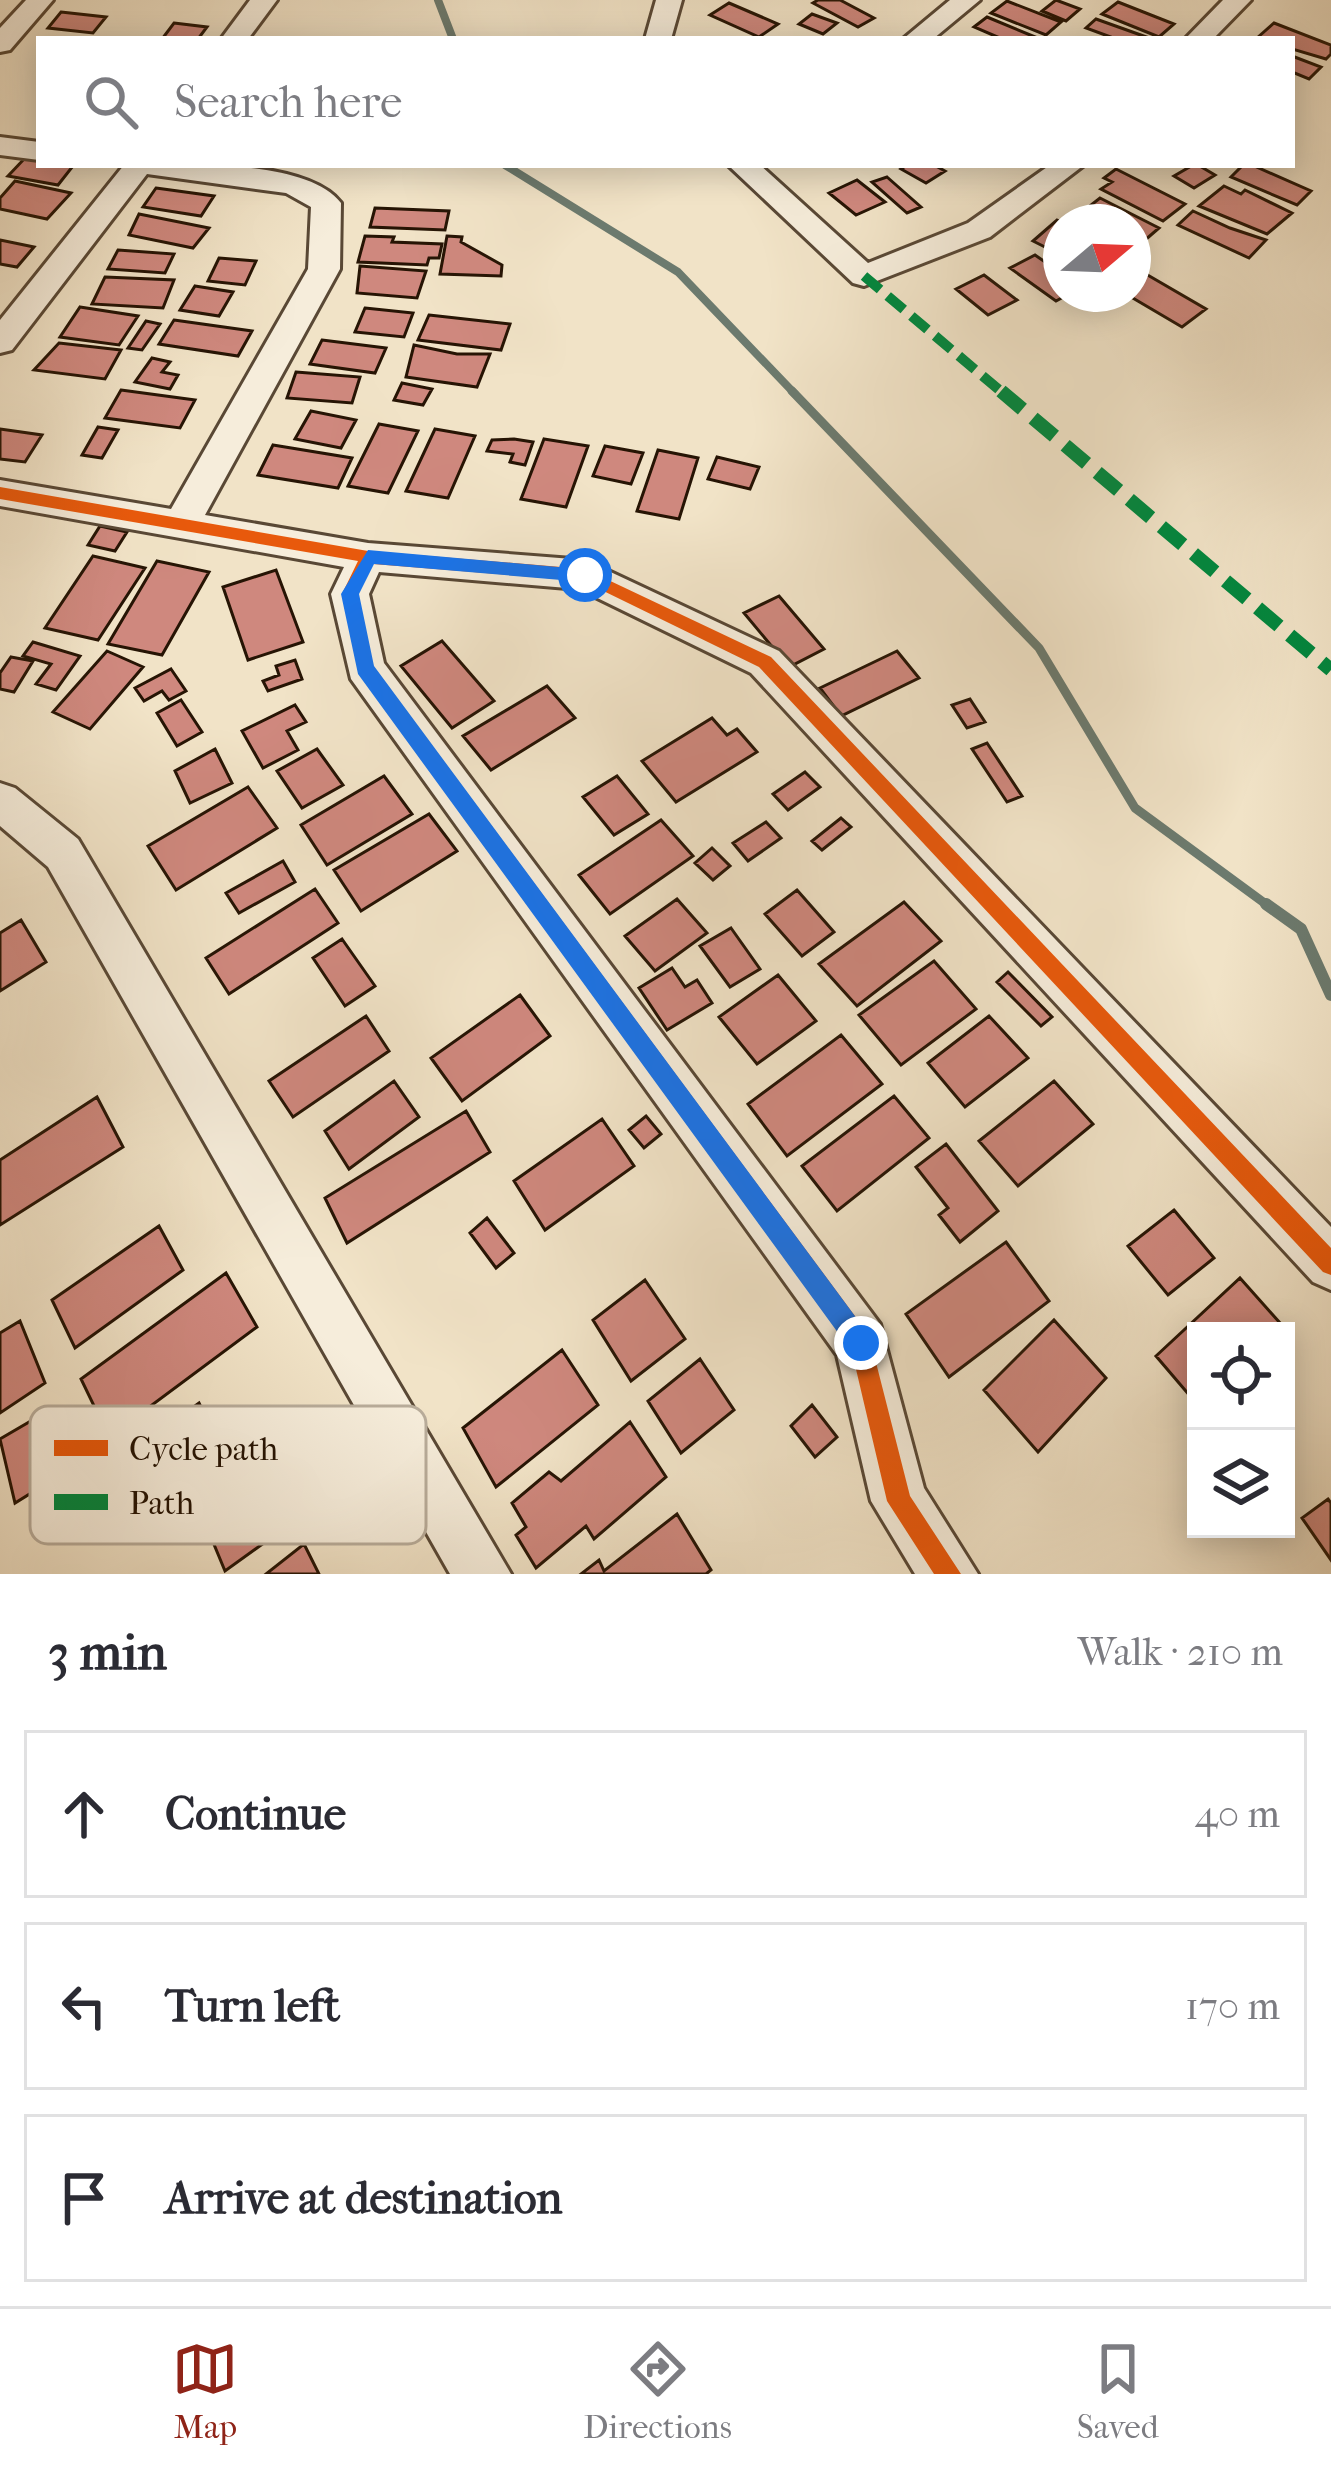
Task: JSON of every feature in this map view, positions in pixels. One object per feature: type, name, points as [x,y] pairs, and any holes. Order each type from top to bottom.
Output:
[{"type":"street","points":[[0,44],[40,0]]},
{"type":"street","points":[[236,36],[263,0]]},
{"type":"street","points":[[658,36],[662,7],[669,0]]},
{"type":"street","points":[[920,36],[967,0]]},
{"type":"street","points":[[1201,36],[1238,0]]},
{"type":"street","points":[[0,146],[36,152]]},
{"type":"street","points":[[0,342],[139,168]]},
{"type":"street","points":[[165,168],[294,184],[326,203],[324,269],[183,521]]},
{"type":"street","points":[[746,168],[864,276],[979,230],[1065,168]]},
{"type":"street","points":[[0,493],[183,521],[368,557],[585,575],[765,662],[1331,1264]]},
{"type":"street","points":[[368,557],[350,594],[365,668],[861,1343],[899,1501],[949,1574]]},
{"type":"street","points":[[0,801],[63,853],[384,1406]]},
{"type":"street","points":[[426,1478],[482,1574]]},
{"type":"building","points":[[840,0],[874,18],[858,27],[813,3]]},
{"type":"building","points":[[1056,0],[1080,9],[1066,21],[1042,11]]},
{"type":"building","points":[[1007,1],[1061,22],[1046,35],[991,13]]},
{"type":"building","points":[[1118,2],[1174,24],[1157,36],[1102,14]]},
{"type":"building","points":[[729,3],[778,24],[757,36],[710,15]]},
{"type":"building","points":[[61,12],[106,17],[93,33],[48,28]]},
{"type":"building","points":[[812,14],[837,23],[823,34],[799,24]]},
{"type":"building","points":[[987,17],[1033,36],[995,36],[974,27]]},
{"type":"building","points":[[1096,19],[1144,36],[1108,36],[1086,28]]},
{"type":"building","points":[[174,23],[207,27],[200,36],[164,36]]},
{"type":"building","points":[[1274,23],[1331,45],[1331,54],[1326,59],[1295,50],[1295,36],[1259,36]]},
{"type":"building","points":[[1295,57],[1321,67],[1309,79],[1295,73]]},
{"type":"building","points":[[25,158],[36,160],[36,168],[71,168],[58,185],[8,176]]},
{"type":"building","points":[[940,168],[945,171],[926,183],[901,169]]},
{"type":"building","points":[[1188,168],[1203,168],[1215,175],[1194,188],[1174,176]]},
{"type":"building","points":[[1240,168],[1259,168],[1311,191],[1297,205],[1231,177]]},
{"type":"building","points":[[1116,169],[1185,204],[1163,221],[1151,215],[1151,204],[1130,204],[1101,189],[1112,182],[1104,178]]},
{"type":"building","points":[[887,177],[921,207],[907,213],[872,182]]},
{"type":"building","points":[[857,180],[885,202],[856,215],[829,193]]},
{"type":"building","points":[[15,181],[71,193],[47,219],[0,209],[0,198]]},
{"type":"building","points":[[1224,186],[1241,194],[1245,190],[1292,213],[1267,234],[1199,206]]},
{"type":"building","points":[[156,188],[214,196],[201,216],[143,207]]},
{"type":"building","points":[[375,208],[449,211],[445,230],[370,227]]},
{"type":"building","points":[[1193,211],[1266,240],[1249,258],[1178,225]]},
{"type":"building","points":[[139,214],[209,228],[193,248],[129,235]]},
{"type":"building","points":[[365,236],[442,244],[439,258],[429,258],[427,265],[358,262]]},
{"type":"building","points":[[447,236],[462,237],[461,242],[502,265],[501,276],[440,274]]},
{"type":"building","points":[[0,240],[34,247],[17,267],[0,264]]},
{"type":"building","points":[[118,250],[174,254],[165,273],[108,269]]},
{"type":"building","points":[[1035,255],[1043,261],[1043,292],[1010,268]]},
{"type":"building","points":[[219,258],[256,261],[245,285],[208,281]]},
{"type":"building","points":[[360,266],[426,271],[417,298],[357,293]]},
{"type":"building","points":[[984,275],[1017,300],[988,315],[956,289]]},
{"type":"building","points":[[105,277],[174,280],[163,308],[92,304]]},
{"type":"building","points":[[1151,277],[1206,309],[1182,327],[1151,309]]},
{"type":"building","points":[[195,286],[233,292],[219,316],[180,310]]},
{"type":"building","points":[[80,307],[138,316],[119,345],[60,337]]},
{"type":"building","points":[[365,308],[413,313],[404,337],[355,332]]},
{"type":"building","points":[[429,315],[510,324],[501,350],[418,340]]},
{"type":"building","points":[[174,320],[252,331],[238,356],[159,344]]},
{"type":"building","points":[[146,321],[160,324],[142,350],[128,348]]},
{"type":"building","points":[[322,340],[386,348],[375,373],[310,364]]},
{"type":"building","points":[[59,343],[121,350],[105,379],[34,370]]},
{"type":"building","points":[[414,345],[457,354],[490,354],[477,387],[406,377]]},
{"type":"building","points":[[152,358],[170,362],[162,372],[178,375],[170,389],[135,382]]},
{"type":"building","points":[[296,372],[360,377],[352,403],[287,398]]},
{"type":"building","points":[[402,383],[432,389],[423,405],[394,400]]},
{"type":"building","points":[[121,390],[195,400],[180,428],[105,418]]},
{"type":"building","points":[[311,411],[356,420],[341,448],[295,439]]},
{"type":"building","points":[[379,424],[418,431],[388,493],[348,486]]},
{"type":"building","points":[[98,427],[118,430],[102,458],[82,455]]},
{"type":"building","points":[[0,429],[42,435],[25,462],[0,459]]},
{"type":"building","points":[[435,429],[475,436],[448,498],[406,491]]},
{"type":"building","points":[[544,439],[588,446],[566,507],[521,499]]},
{"type":"building","points":[[492,440],[533,442],[525,465],[510,462],[513,454],[487,451]]},
{"type":"building","points":[[273,445],[352,458],[338,488],[258,475]]},
{"type":"building","points":[[605,446],[643,453],[631,484],[593,476]]},
{"type":"building","points":[[658,450],[698,458],[679,519],[637,511]]},
{"type":"building","points":[[717,457],[759,467],[750,489],[708,479]]},
{"type":"building","points":[[100,526],[127,532],[115,551],[88,545]]},
{"type":"building","points":[[93,556],[145,568],[98,640],[45,628]]},
{"type":"building","points":[[157,561],[209,572],[162,655],[108,644]]},
{"type":"building","points":[[276,570],[303,642],[248,660],[223,587]]},
{"type":"building","points":[[779,596],[824,649],[789,667],[744,613]]},
{"type":"building","points":[[442,641],[494,701],[452,728],[401,666]]},
{"type":"building","points":[[33,642],[80,656],[56,690],[36,684],[51,664],[23,656]]},
{"type":"building","points":[[107,651],[143,667],[90,729],[53,712]]},
{"type":"building","points":[[897,651],[919,678],[841,716],[820,688]]},
{"type":"building","points":[[11,657],[33,661],[14,692],[0,689],[0,673]]},
{"type":"building","points":[[295,660],[302,679],[268,691],[263,681],[279,675],[276,666]]},
{"type":"building","points":[[171,669],[186,691],[169,700],[162,691],[144,701],[135,688]]},
{"type":"building","points":[[547,686],[575,718],[491,770],[463,736]]},
{"type":"building","points":[[970,699],[985,722],[967,728],[952,705]]},
{"type":"building","points":[[181,700],[202,732],[177,746],[157,713]]},
{"type":"building","points":[[295,705],[306,722],[287,731],[298,750],[263,768],[242,731]]},
{"type":"building","points":[[712,718],[727,735],[737,729],[757,752],[676,802],[642,761]]},
{"type":"building","points":[[987,743],[1022,796],[1007,802],[972,749]]},
{"type":"building","points":[[215,749],[232,783],[190,803],[175,771]]},
{"type":"building","points":[[317,749],[343,785],[302,808],[277,771]]},
{"type":"building","points":[[805,772],[820,787],[788,810],[773,794]]},
{"type":"building","points":[[384,776],[412,814],[327,865],[301,825]]},
{"type":"building","points":[[617,776],[648,814],[614,835],[583,797]]},
{"type":"building","points":[[248,787],[277,828],[176,890],[148,846]]},
{"type":"building","points":[[429,814],[457,851],[361,911],[334,870]]},
{"type":"building","points":[[841,818],[851,827],[822,850],[812,841]]},
{"type":"building","points":[[661,820],[693,856],[610,914],[579,875]]},
{"type":"building","points":[[766,822],[781,838],[748,861],[733,843]]},
{"type":"building","points":[[712,848],[730,866],[713,880],[695,863]]},
{"type":"building","points":[[283,861],[295,882],[239,913],[226,893]]},
{"type":"building","points":[[315,889],[338,923],[229,994],[206,958]]},
{"type":"building","points":[[797,890],[834,932],[802,956],[765,914]]},
{"type":"building","points":[[677,899],[707,933],[655,971],[625,936]]},
{"type":"building","points":[[904,902],[941,941],[857,1006],[819,964]]},
{"type":"building","points":[[21,920],[46,962],[0,991],[0,933]]},
{"type":"building","points":[[731,928],[760,969],[730,987],[700,946]]},
{"type":"building","points":[[342,939],[375,986],[345,1006],[313,958]]},
{"type":"building","points":[[934,961],[976,1009],[901,1065],[859,1015]]},
{"type":"building","points":[[672,968],[685,987],[697,980],[712,1003],[667,1030],[639,988]]},
{"type":"building","points":[[1008,972],[1052,1017],[1041,1026],[997,982]]},
{"type":"building","points":[[778,975],[816,1021],[757,1064],[719,1017]]},
{"type":"building","points":[[520,995],[550,1036],[462,1101],[431,1058]]},
{"type":"building","points":[[366,1016],[389,1051],[293,1117],[269,1081]]},
{"type":"building","points":[[989,1016],[1028,1058],[965,1107],[928,1063]]},
{"type":"building","points":[[841,1035],[882,1084],[787,1156],[748,1104]]},
{"type":"building","points":[[394,1081],[419,1117],[349,1169],[325,1131]]},
{"type":"building","points":[[1054,1081],[1093,1124],[1018,1186],[979,1141]]},
{"type":"building","points":[[894,1096],[929,1138],[837,1211],[802,1166]]},
{"type":"building","points":[[97,1097],[123,1147],[0,1225],[0,1160]]},
{"type":"building","points":[[466,1111],[490,1152],[347,1243],[325,1198]]},
{"type":"building","points":[[646,1116],[661,1134],[644,1148],[629,1130]]},
{"type":"building","points":[[602,1119],[634,1166],[545,1230],[514,1181]]},
{"type":"building","points":[[946,1144],[998,1211],[960,1242],[939,1215],[948,1208],[916,1167]]},
{"type":"building","points":[[1174,1210],[1214,1258],[1168,1295],[1128,1246]]},
{"type":"building","points":[[487,1218],[514,1253],[496,1268],[470,1233]]},
{"type":"building","points":[[159,1226],[183,1270],[75,1348],[52,1300]]},
{"type":"building","points":[[1006,1242],[1049,1301],[949,1377],[906,1314]]},
{"type":"building","points":[[226,1273],[257,1327],[151,1406],[94,1406],[81,1379]]},
{"type":"building","points":[[1240,1278],[1279,1322],[1193,1322]]},
{"type":"building","points":[[645,1280],[685,1339],[631,1381],[593,1320]]},
{"type":"building","points":[[1054,1320],[1106,1378],[1038,1452],[984,1390]]},
{"type":"building","points":[[20,1321],[45,1383],[0,1413],[0,1333]]},
{"type":"building","points":[[1187,1327],[1187,1392],[1156,1356]]},
{"type":"building","points":[[562,1350],[598,1405],[496,1487],[463,1428]]},
{"type":"building","points":[[700,1359],[734,1410],[681,1453],[648,1401]]},
{"type":"building","points":[[812,1405],[837,1437],[815,1457],[791,1426]]},
{"type":"building","points":[[30,1422],[30,1494],[15,1503],[0,1439]]},
{"type":"building","points":[[630,1422],[666,1477],[594,1539],[586,1526],[536,1568],[516,1535],[526,1527],[512,1503],[549,1472],[561,1481]]},
{"type":"building","points":[[1328,1499],[1331,1503],[1331,1560],[1302,1518]]},
{"type":"building","points":[[677,1514],[711,1570],[706,1574],[581,1574],[599,1560],[604,1571]]},
{"type":"building","points":[[214,1544],[263,1544],[225,1571]]},
{"type":"building","points":[[304,1544],[319,1574],[266,1574]]},
{"type":"waterway","points":[[438,0],[452,36]]},
{"type":"waterway","points":[[510,168],[678,272],[795,394]]},
{"type":"waterway","points":[[792,391],[1039,648],[1135,808],[1270,907]]},
{"type":"waterway","points":[[1266,904],[1301,929],[1331,995]]},
{"type":"marked path","points":[[864,276],[1331,670]]},
{"type":"cycle path","points":[[0,493],[368,557],[585,575],[765,662],[1331,1264]]},
{"type":"cycle path","points":[[368,557],[350,594],[365,668],[861,1343],[899,1501],[949,1574]]},
{"type":"route","points":[[585,575],[368,557],[350,594],[365,668],[861,1343]]}]
